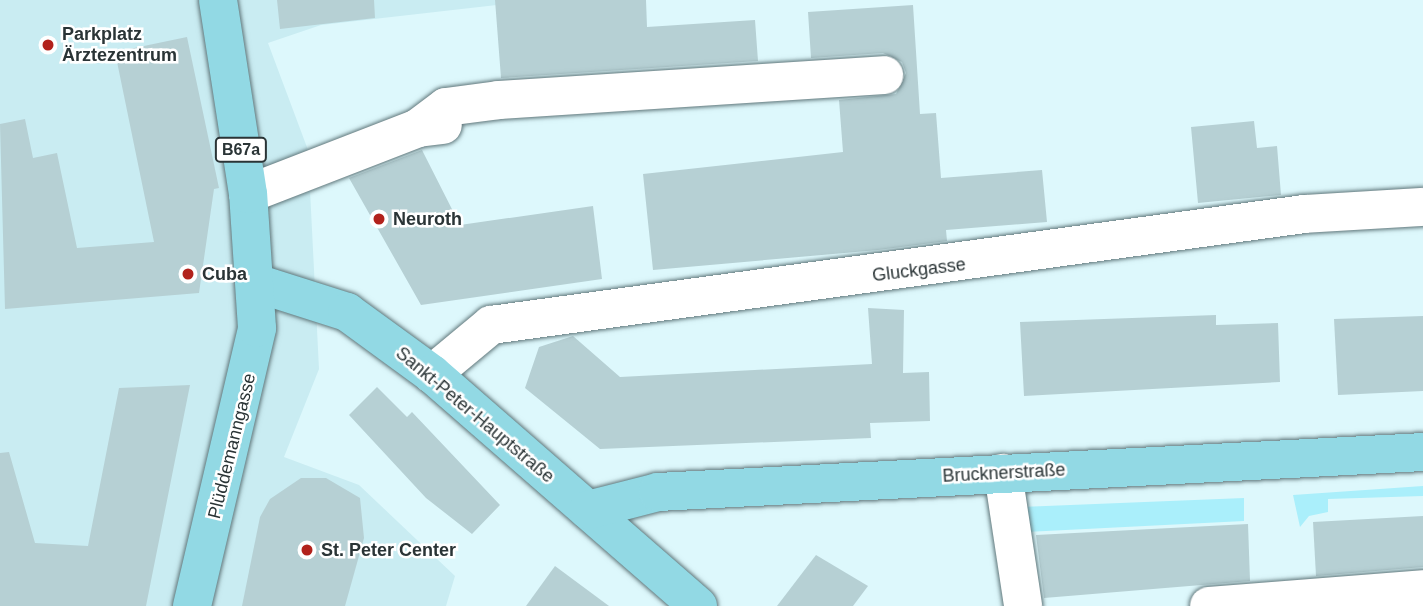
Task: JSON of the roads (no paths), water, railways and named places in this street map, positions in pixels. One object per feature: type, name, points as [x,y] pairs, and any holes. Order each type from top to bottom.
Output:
[{"type":"main road","name":"B67a","points":[[218,0],[248,194],[256,284]]},
{"type":"main road","name":"Sankt-Peter-Hauptstraße","points":[[256,284],[347,312],[432,374],[698,606]]},
{"type":"main road","name":"Plüddemanngasse","points":[[192,606],[250,372],[256,284]]},
{"type":"main road","name":"Brucknerstraße","points":[[588,510],[659,492],[1423,452]]},
{"type":"street","points":[[418,128],[446,107],[499,100],[884,75]]},
{"type":"street","points":[[248,194],[418,128],[493,117]]},
{"type":"street","name":"Gluckgasse","points":[[432,374],[491,325],[1304,214],[1423,207]]},
{"type":"street","points":[[1003,473],[1023,606]]},
{"type":"street","points":[[1209,606],[1423,589]]},
{"type":"place","name":"Parkplatz Ärztezentrum","points":[[48,45]]},
{"type":"place","name":"Neuroth","points":[[379,219]]},
{"type":"place","name":"Cuba","points":[[188,274]]},
{"type":"place","name":"St. Peter Center","points":[[307,550]]}]
